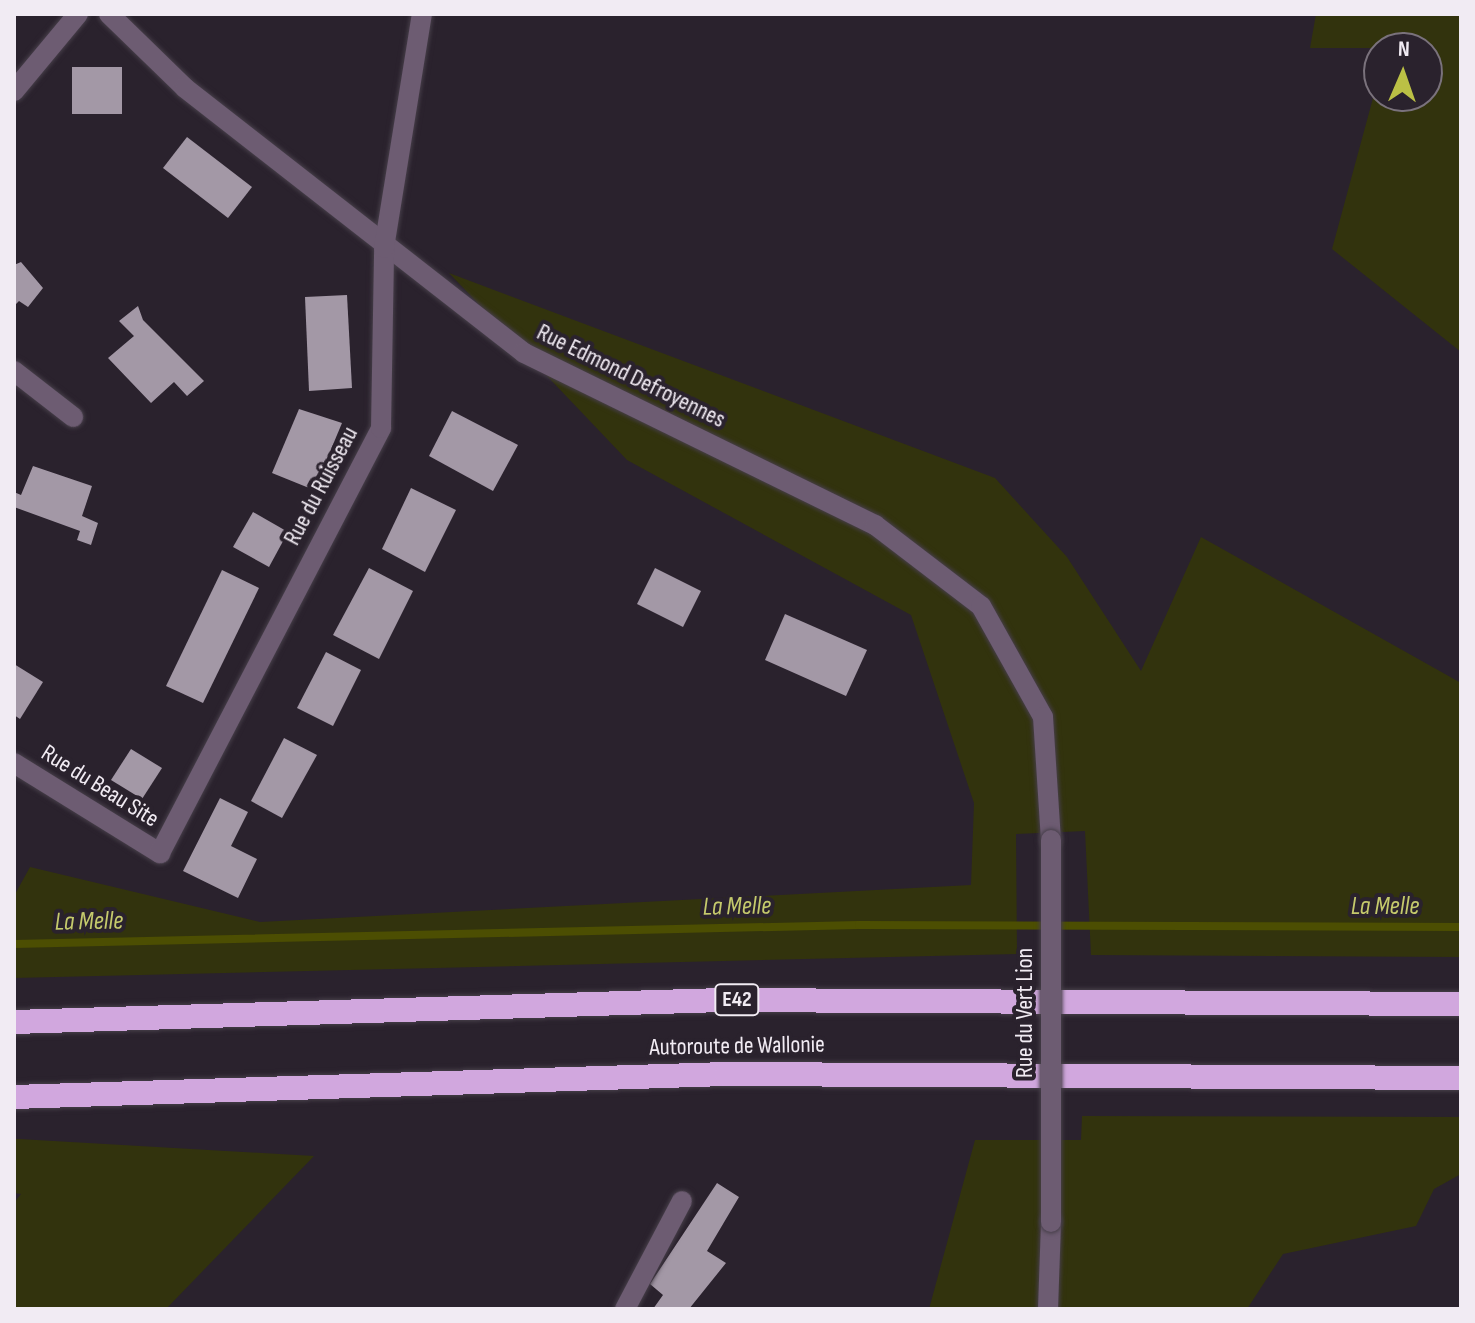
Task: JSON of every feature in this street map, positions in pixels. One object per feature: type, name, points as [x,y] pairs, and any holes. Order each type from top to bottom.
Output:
[{"type":"highway","name":"Autoroute de Wallonie","points":[[14,1022],[721,1000],[1461,1004]]},
{"type":"highway","name":"Autoroute de Wallonie","points":[[14,1097],[727,1074],[1461,1078]]},
{"type":"street","points":[[14,91],[78,14]]},
{"type":"street","name":"Rue Edmond Defroyennes","points":[[109,14],[185,88],[384,248],[524,353],[875,525],[981,606],[1043,717]]},
{"type":"street","name":"Rue du Ruisseau","points":[[160,853],[381,428],[384,248],[422,14]]},
{"type":"street","points":[[14,371],[73,417]]},
{"type":"street","name":"Rue du Vert Lion","points":[[1043,717],[1051,840],[1051,1222],[1048,1309]]},
{"type":"street","name":"Rue du Beau Site","points":[[14,763],[160,853]]},
{"type":"street","points":[[625,1309],[682,1201]]},
{"type":"shaded area","points":[[1316,14],[1461,14],[1461,352],[1332,249],[1369,112],[1443,112],[1443,32],[1363,32],[1363,48],[1310,48]]},
{"type":"shaded area","points":[[449,273],[995,478],[1067,557],[1141,671],[1201,537],[1461,683],[1461,957],[1091,955],[1085,831],[1016,834],[1017,954],[14,978],[14,896],[30,867],[260,922],[971,885],[974,803],[911,615],[627,460]]},
{"type":"shaded area","points":[[1082,1116],[1461,1117],[1461,1174],[1434,1189],[1416,1226],[1283,1254],[1247,1309],[929,1309],[975,1140],[1081,1140]]},
{"type":"shaded area","points":[[14,1139],[314,1156],[166,1309],[14,1309],[14,1203],[21,1194],[14,1193]]},
{"type":"building","points":[[72,67],[122,67],[122,114],[72,114]]},
{"type":"building","points":[[187,137],[252,187],[228,218],[163,168]]},
{"type":"building","points":[[21,262],[43,288],[28,307],[19,301],[14,306],[14,265]]},
{"type":"building","points":[[347,295],[352,388],[309,391],[305,297]]},
{"type":"building","points":[[138,306],[143,320],[204,381],[187,396],[174,382],[151,403],[108,358],[134,336],[119,321]]},
{"type":"building","points":[[299,409],[342,423],[314,490],[272,473]]},
{"type":"building","points":[[452,411],[518,445],[493,491],[429,456]]},
{"type":"building","points":[[33,466],[92,486],[82,516],[98,523],[91,545],[77,540],[80,531],[14,507],[14,492],[21,495]]},
{"type":"building","points":[[411,488],[456,510],[425,572],[382,549]]},
{"type":"building","points":[[253,512],[288,532],[269,567],[233,547]]},
{"type":"building","points":[[369,568],[413,591],[379,659],[333,635]]},
{"type":"building","points":[[655,568],[701,591],[683,627],[637,604]]},
{"type":"building","points":[[222,570],[259,588],[203,703],[166,686]]},
{"type":"building","points":[[785,614],[867,650],[846,696],[765,660]]},
{"type":"building","points":[[326,652],[361,670],[333,726],[297,708]]},
{"type":"building","points":[[14,664],[43,682],[20,719],[14,715]]},
{"type":"building","points":[[284,738],[317,755],[282,818],[251,801]]},
{"type":"building","points":[[131,749],[162,768],[142,799],[111,780]]},
{"type":"building","points":[[220,798],[248,812],[231,846],[257,859],[238,898],[183,871]]},
{"type":"building","points":[[717,1183],[739,1197],[707,1251],[726,1263],[689,1309],[653,1309],[663,1295],[650,1284]]},
{"type":"waterway","name":"La Melle","points":[[14,944],[859,925],[1461,927]]}]
